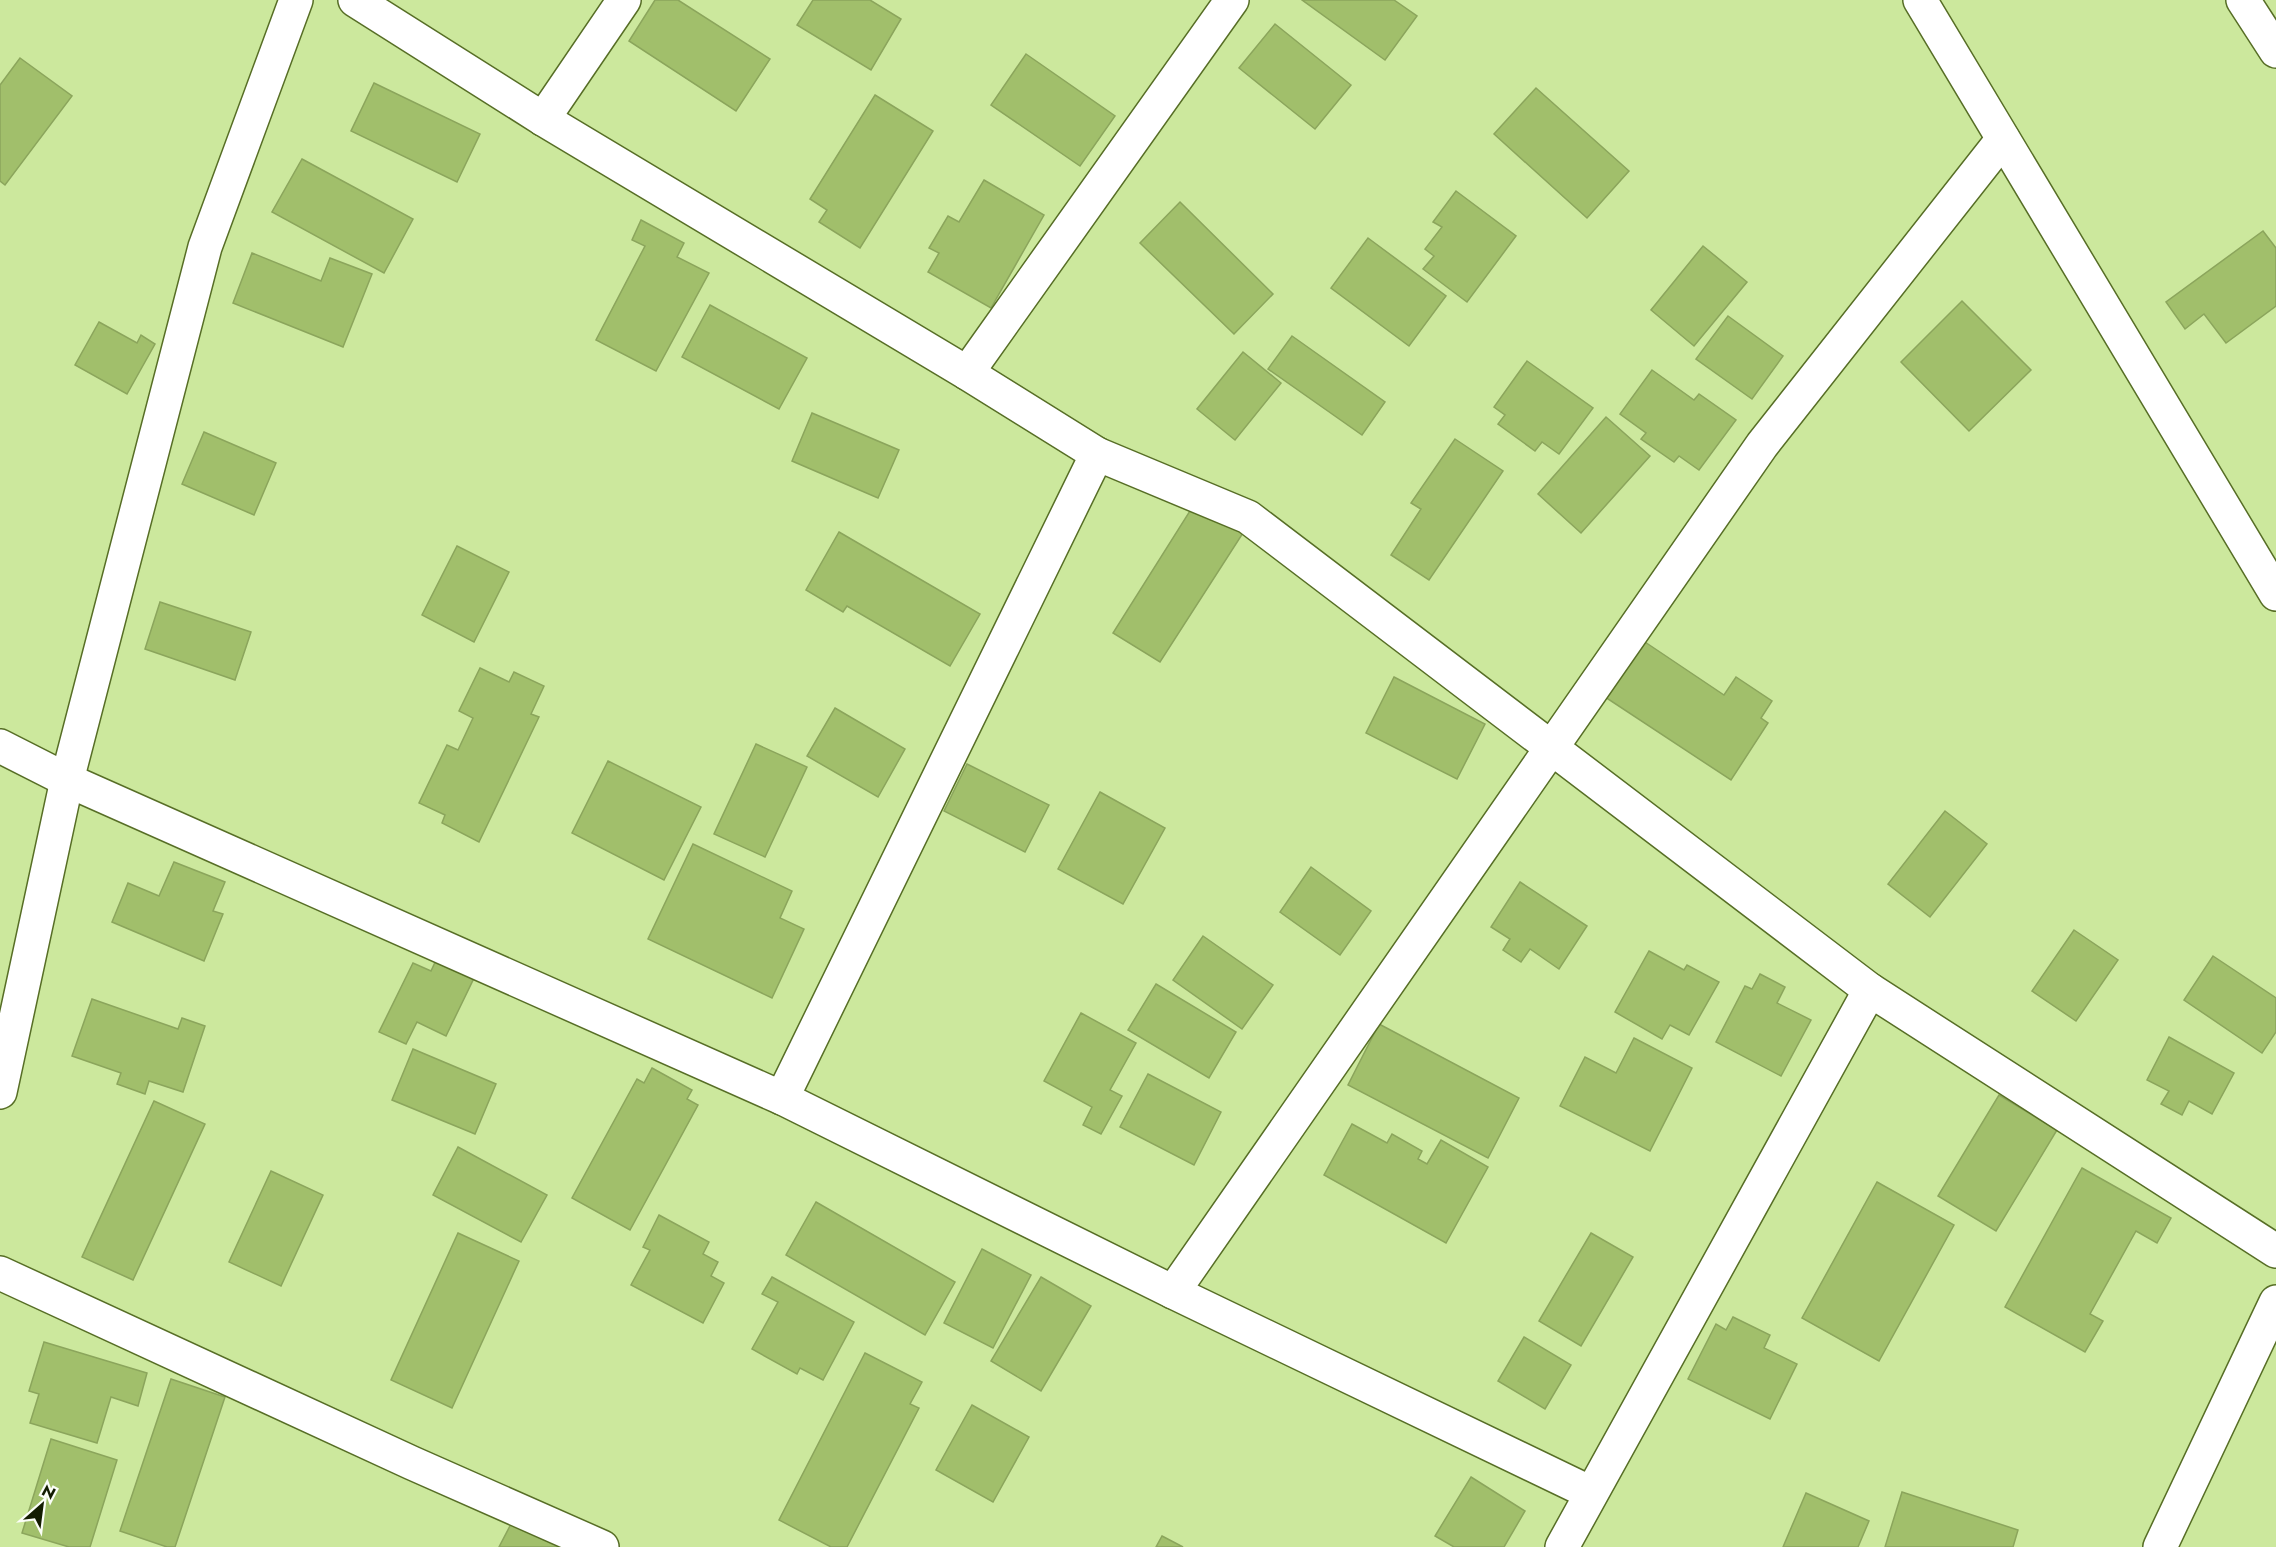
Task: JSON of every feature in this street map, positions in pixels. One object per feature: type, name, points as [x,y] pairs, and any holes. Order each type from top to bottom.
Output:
[{"type":"street","points":[[0,1092],[67,780],[205,248],[296,0]]},
{"type":"street","points":[[355,0],[543,119],[1097,454],[1248,517],[1870,990],[2276,1251]]},
{"type":"street","points":[[543,119],[624,0]]},
{"type":"street","points":[[967,374],[1232,0]]},
{"type":"street","points":[[1920,0],[2276,594]]},
{"type":"street","points":[[2243,0],[2276,51]]},
{"type":"street","points":[[1173,1292],[1762,445],[2003,139]]},
{"type":"street","points":[[782,1098],[1097,454]]},
{"type":"street","points":[[0,746],[67,780],[782,1098],[1173,1292],[1591,1493]]},
{"type":"street","points":[[1562,1547],[1870,990]]},
{"type":"street","points":[[0,1273],[401,1458],[602,1547]]},
{"type":"street","points":[[2160,1547],[2276,1302]]},
{"type":"building","points":[[655,0],[678,0],[770,59],[736,111],[629,41]]},
{"type":"building","points":[[813,0],[870,0],[901,19],[871,70],[797,25]]},
{"type":"building","points":[[1302,0],[1394,0],[1417,16],[1385,60]]},
{"type":"building","points":[[1275,24],[1351,85],[1315,129],[1239,68]]},
{"type":"building","points":[[1026,54],[1115,116],[1080,166],[991,105]]},
{"type":"building","points":[[20,58],[72,96],[5,185],[0,181],[0,85]]},
{"type":"building","points":[[374,83],[480,134],[457,182],[351,131]]},
{"type":"building","points":[[1536,88],[1629,171],[1587,218],[1494,134]]},
{"type":"building","points":[[875,95],[933,131],[860,248],[819,222],[827,210],[810,199]]},
{"type":"building","points":[[302,159],[413,219],[384,273],[272,212]]},
{"type":"building","points":[[984,180],[1044,215],[991,308],[928,272],[939,253],[929,248],[948,216],[959,222]]},
{"type":"building","points":[[1456,191],[1516,236],[1467,302],[1423,269],[1434,256],[1425,249],[1442,227],[1433,222]]},
{"type":"building","points":[[1180,202],[1273,294],[1234,334],[1140,243]]},
{"type":"building","points":[[641,220],[684,243],[677,257],[709,273],[656,371],[596,340],[645,246],[632,240]]},
{"type":"building","points":[[2263,231],[2276,248],[2276,306],[2226,343],[2204,314],[2185,329],[2166,302]]},
{"type":"building","points":[[1368,238],[1446,296],[1409,346],[1331,288]]},
{"type":"building","points":[[1703,246],[1747,282],[1694,346],[1651,310]]},
{"type":"building","points":[[252,253],[321,281],[330,258],[372,274],[343,347],[233,303]]},
{"type":"building","points":[[1962,301],[2031,370],[1969,431],[1901,362]]},
{"type":"building","points":[[710,305],[807,358],[779,409],[682,357]]},
{"type":"building","points":[[1728,316],[1783,356],[1752,399],[1696,359]]},
{"type":"building","points":[[99,322],[137,343],[141,335],[155,344],[127,394],[75,365]]},
{"type":"building","points":[[1292,336],[1385,402],[1362,435],[1268,369]]},
{"type":"building","points":[[1243,352],[1281,383],[1235,440],[1197,409]]},
{"type":"building","points":[[1527,361],[1593,408],[1559,454],[1542,442],[1535,451],[1498,424],[1505,415],[1494,407]]},
{"type":"building","points":[[1652,370],[1694,400],[1699,394],[1736,420],[1699,470],[1679,456],[1674,462],[1641,439],[1646,433],[1620,414]]},
{"type":"building","points":[[812,413],[899,450],[878,498],[792,461]]},
{"type":"building","points":[[1606,417],[1650,456],[1581,533],[1538,494]]},
{"type":"building","points":[[204,432],[276,463],[254,515],[182,484]]},
{"type":"building","points":[[1455,439],[1503,471],[1429,580],[1391,555],[1421,509],[1411,503]]},
{"type":"building","points":[[1195,503],[1243,533],[1160,662],[1113,633]]},
{"type":"building","points":[[839,532],[980,614],[950,666],[847,606],[843,612],[806,590]]},
{"type":"building","points":[[457,546],[509,572],[474,642],[422,615]]},
{"type":"building","points":[[160,602],[251,632],[235,680],[145,649]]},
{"type":"building","points":[[1642,640],[1724,695],[1736,677],[1772,701],[1761,718],[1768,723],[1731,780],[1605,697]]},
{"type":"building","points":[[480,668],[509,682],[514,672],[544,686],[531,714],[539,717],[479,842],[442,823],[445,815],[419,803],[447,745],[458,750],[473,718],[459,711]]},
{"type":"building","points":[[1394,677],[1485,724],[1457,779],[1366,733]]},
{"type":"building","points":[[835,708],[905,749],[878,797],[807,756]]},
{"type":"building","points":[[756,744],[807,767],[765,857],[714,834]]},
{"type":"building","points":[[608,761],[701,807],[664,880],[572,833]]},
{"type":"building","points":[[967,764],[1049,805],[1025,852],[944,811]]},
{"type":"building","points":[[1100,792],[1165,828],[1123,904],[1058,869]]},
{"type":"building","points":[[1945,811],[1987,844],[1930,917],[1888,884]]},
{"type":"building","points":[[693,844],[792,891],[780,918],[804,929],[772,998],[648,939]]},
{"type":"building","points":[[174,862],[225,882],[213,911],[223,914],[204,961],[112,922],[128,883],[159,896]]},
{"type":"building","points":[[1311,867],[1371,911],[1340,955],[1280,912]]},
{"type":"building","points":[[1520,882],[1587,926],[1559,969],[1530,949],[1521,962],[1503,950],[1510,939],[1491,927]]},
{"type":"building","points":[[2074,930],[2118,960],[2076,1021],[2032,991]]},
{"type":"building","points":[[1203,936],[1273,985],[1242,1029],[1173,980]]},
{"type":"building","points":[[1649,951],[1684,970],[1687,965],[1719,982],[1689,1035],[1670,1025],[1662,1039],[1615,1012]]},
{"type":"building","points":[[2213,956],[2276,998],[2276,1032],[2262,1053],[2184,1000]]},
{"type":"building","points":[[437,958],[475,976],[446,1036],[417,1022],[406,1044],[379,1032],[413,963],[431,971]]},
{"type":"building","points":[[1760,974],[1785,987],[1777,1003],[1811,1020],[1781,1076],[1716,1042],[1745,986],[1752,989]]},
{"type":"building","points":[[1156,984],[1236,1032],[1209,1078],[1128,1030]]},
{"type":"building","points":[[92,999],[178,1029],[182,1018],[205,1026],[183,1092],[149,1081],[145,1094],[117,1084],[121,1073],[72,1056]]},
{"type":"building","points":[[1081,1013],[1136,1043],[1110,1090],[1122,1096],[1101,1134],[1083,1125],[1092,1107],[1044,1081]]},
{"type":"building","points":[[1379,1024],[1519,1098],[1488,1158],[1348,1085]]},
{"type":"building","points":[[2169,1037],[2234,1073],[2212,1114],[2189,1101],[2182,1115],[2161,1104],[2169,1091],[2147,1080]]},
{"type":"building","points":[[1634,1038],[1692,1068],[1650,1151],[1560,1106],[1585,1057],[1616,1073]]},
{"type":"building","points":[[413,1049],[496,1084],[475,1134],[392,1100]]},
{"type":"building","points":[[652,1068],[692,1090],[687,1099],[698,1105],[630,1230],[572,1198],[637,1079],[644,1083]]},
{"type":"building","points":[[1148,1074],[1221,1112],[1194,1165],[1120,1127]]},
{"type":"building","points":[[1999,1095],[2057,1130],[1996,1231],[1938,1196]]},
{"type":"building","points":[[154,1101],[205,1124],[133,1280],[82,1257]]},
{"type":"building","points":[[1352,1124],[1387,1143],[1392,1134],[1422,1151],[1418,1159],[1427,1164],[1441,1140],[1488,1167],[1446,1243],[1324,1175]]},
{"type":"building","points":[[458,1147],[547,1195],[521,1242],[433,1195]]},
{"type":"building","points":[[2082,1168],[2171,1218],[2157,1243],[2136,1231],[2090,1314],[2103,1321],[2085,1352],[2005,1307]]},
{"type":"building","points":[[271,1171],[323,1195],[281,1286],[229,1262]]},
{"type":"building","points":[[1877,1182],[1954,1225],[1879,1361],[1802,1318]]},
{"type":"building","points":[[816,1202],[955,1282],[925,1335],[786,1255]]},
{"type":"building","points":[[659,1215],[709,1242],[703,1254],[718,1262],[711,1276],[724,1283],[703,1323],[631,1285],[650,1250],[643,1247]]},
{"type":"building","points":[[458,1233],[519,1261],[452,1408],[391,1380]]},
{"type":"building","points":[[1591,1233],[1633,1257],[1581,1346],[1539,1321]]},
{"type":"building","points":[[982,1249],[1031,1275],[993,1348],[944,1323]]},
{"type":"building","points":[[772,1277],[854,1322],[823,1380],[800,1368],[797,1374],[752,1349],[778,1302],[762,1294]]},
{"type":"building","points":[[1041,1277],[1091,1306],[1041,1391],[991,1361]]},
{"type":"building","points":[[1733,1317],[1770,1335],[1764,1348],[1797,1364],[1770,1419],[1688,1379],[1716,1324],[1726,1330]]},
{"type":"building","points":[[1524,1337],[1571,1365],[1545,1409],[1498,1381]]},
{"type":"building","points":[[44,1342],[147,1373],[138,1406],[111,1397],[97,1443],[30,1423],[39,1394],[29,1391]]},
{"type":"building","points":[[865,1353],[922,1382],[910,1404],[919,1408],[847,1547],[831,1547],[779,1520]]},
{"type":"building","points":[[171,1379],[225,1397],[175,1547],[167,1547],[120,1531]]},
{"type":"building","points":[[972,1405],[1029,1437],[993,1502],[936,1470]]},
{"type":"building","points":[[51,1439],[117,1460],[90,1547],[69,1547],[22,1533]]},
{"type":"building","points":[[1471,1477],[1525,1511],[1504,1547],[1454,1547],[1435,1536]]},
{"type":"building","points":[[1902,1492],[2018,1530],[2013,1547],[1885,1547]]},
{"type":"building","points":[[1806,1493],[1869,1521],[1858,1547],[1783,1547]]},
{"type":"building","points":[[513,1520],[564,1547],[499,1547]]},
{"type":"building","points":[[1162,1536],[1183,1547],[1156,1547]]}]
